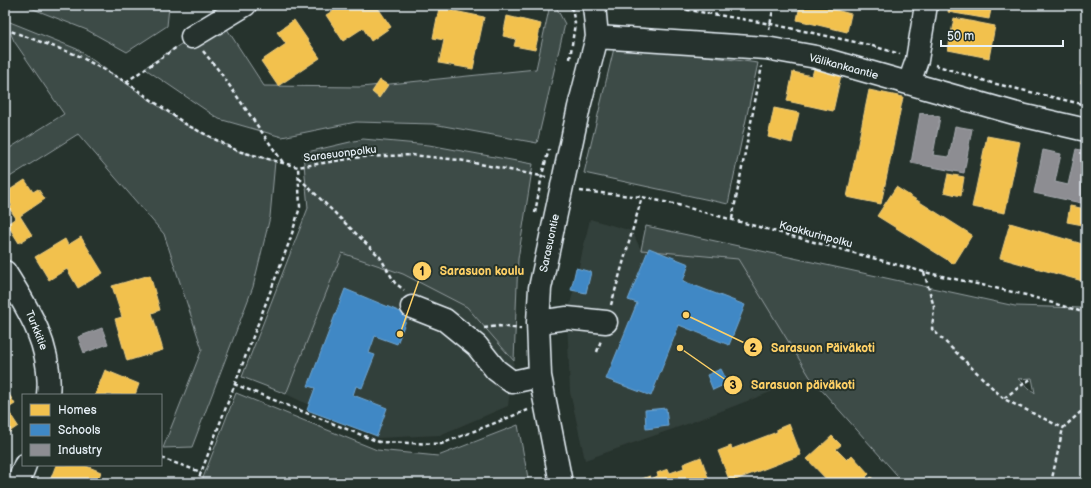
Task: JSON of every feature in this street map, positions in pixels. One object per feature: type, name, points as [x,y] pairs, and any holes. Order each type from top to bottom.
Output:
[{"type":"street","points":[[192,37],[245,5]]},
{"type":"street","name":"Sarasuontie","points":[[560,483],[532,326],[579,108],[597,37],[594,5]]},
{"type":"street","points":[[909,83],[918,60],[926,5]]},
{"type":"street","name":"Välikankaantie","points":[[597,37],[766,48],[816,57],[909,83],[934,92],[1021,115],[1086,130]]},
{"type":"street","name":"Turkkitie","points":[[5,272],[31,312],[46,354],[48,394]]},
{"type":"street","points":[[410,300],[444,320],[459,331],[477,346],[496,370],[512,382],[540,376]]},
{"type":"street","points":[[532,326],[567,318],[606,322]]},
{"type":"street","points":[[18,483],[25,466]]},
{"type":"path","points":[[659,5],[771,24],[869,45],[992,83],[1086,105]]},
{"type":"path","points":[[707,5],[708,14]]},
{"type":"path","points":[[732,219],[774,5]]},
{"type":"path","name":"Sarasuonpolku","points":[[5,29],[77,55],[126,82],[187,126],[238,151],[284,164],[298,167],[361,157],[412,155],[459,160],[542,175]]},
{"type":"path","points":[[126,82],[192,37],[220,72],[284,164]]},
{"type":"path","points":[[197,483],[290,240],[300,207],[298,167]]},
{"type":"path","name":"Kaakkurinpolku","points":[[542,175],[582,192],[642,198],[732,219],[924,272],[1026,295],[1086,313]]},
{"type":"path","points":[[299,178],[380,257],[396,283],[410,300]]},
{"type":"path","points":[[597,352],[642,198]]},
{"type":"path","points":[[924,272],[934,307],[932,329],[1004,399],[1063,428]]},
{"type":"path","points":[[459,331],[499,326],[532,326]]},
{"type":"path","points":[[1004,399],[1032,378]]},
{"type":"path","points":[[234,384],[378,442],[441,444],[529,410]]},
{"type":"path","points":[[1051,483],[1063,428],[1086,407]]},
{"type":"path","points":[[162,458],[201,472]]},
{"type":"shaded area","points":[[23,5],[172,5],[169,7],[167,26],[127,52],[87,30]]},
{"type":"shaded area","points":[[550,5],[555,5],[565,24],[537,143],[433,124],[356,122],[282,137],[219,119],[144,68],[212,24],[227,29],[264,86],[361,87],[536,69]]},
{"type":"shaded area","points":[[5,20],[77,49],[184,124],[238,151],[275,161],[270,217],[253,287],[192,447],[163,448],[202,349],[164,234],[78,134],[5,180],[5,151],[64,114],[14,41]]},
{"type":"shaded area","points":[[615,44],[758,63],[728,204],[584,173]]},
{"type":"shaded area","points":[[363,139],[429,145],[533,164],[518,259],[514,361],[467,307],[403,274],[342,253],[286,394],[242,377],[308,208],[303,153]]},
{"type":"shaded area","points":[[590,219],[632,231],[641,250],[738,259],[810,377],[690,423],[585,460],[570,392],[567,318]]},
{"type":"shaded area","points":[[646,226],[1015,306],[1081,308],[1086,314],[1086,477],[1077,483],[904,483],[810,377],[738,259],[641,250]],"holes":[[[1032,378],[1035,393],[1018,379]]]},
{"type":"shaded area","points":[[342,253],[403,274],[467,307],[514,361],[508,406],[440,435],[378,438],[286,394]]},
{"type":"shaded area","points":[[236,393],[377,450],[438,456],[518,425],[529,483],[201,483]]},
{"type":"building: Homes","points":[[342,5],[376,5],[391,27],[371,41],[363,28],[343,41],[326,15]]},
{"type":"building: Homes","points":[[800,5],[817,5],[851,14],[847,32],[797,20]]},
{"type":"building: Homes","points":[[949,5],[992,5],[989,19],[948,12]]},
{"type":"building: Homes","points":[[439,8],[484,17],[473,69],[439,63],[444,40],[433,38]]},
{"type":"building: Homes","points":[[507,16],[541,24],[535,50],[514,46],[516,39],[503,36]]},
{"type":"building: Homes","points":[[954,18],[995,26],[989,58],[948,50]]},
{"type":"building: Homes","points":[[294,20],[320,58],[278,86],[261,61],[286,44],[277,32]]},
{"type":"building: Homes","points":[[1086,51],[1086,83],[1081,83]]},
{"type":"building: Homes","points":[[814,69],[841,75],[833,111],[787,101],[793,72],[812,76]]},
{"type":"building: Homes","points":[[380,80],[388,85],[379,98],[372,92]]},
{"type":"building: Homes","points":[[869,90],[903,97],[881,204],[847,197]]},
{"type":"building: Homes","points":[[774,108],[799,113],[792,143],[768,137]]},
{"type":"building: Homes","points":[[987,136],[1020,142],[1005,213],[972,207]]},
{"type":"building: Homes","points":[[948,174],[964,177],[961,196],[944,192]]},
{"type":"building: Homes","points":[[25,180],[33,192],[38,189],[45,199],[20,216],[32,235],[19,243],[7,224],[16,218],[9,208],[12,206],[5,193]]},
{"type":"building: Homes","points":[[896,187],[972,235],[954,264],[877,216]]},
{"type":"building: Homes","points":[[1070,206],[1086,209],[1083,225],[1067,222]]},
{"type":"building: Homes","points":[[1010,223],[1086,245],[1086,282],[1000,258]]},
{"type":"building: Homes","points":[[81,237],[103,273],[78,288],[67,269],[49,280],[35,257],[65,239],[68,245]]},
{"type":"building: Homes","points":[[150,275],[160,310],[152,313],[163,350],[127,361],[115,319],[122,317],[112,286]]},
{"type":"building: Homes","points":[[105,370],[139,384],[135,394],[95,394]]},
{"type":"building: Homes","points":[[5,388],[15,404],[7,409],[18,426],[5,435]]},
{"type":"building: Homes","points":[[789,424],[801,455],[730,482],[718,451],[731,446],[732,449],[777,432],[777,429]]},
{"type":"building: Homes","points":[[832,436],[841,445],[836,449],[847,460],[852,455],[869,474],[866,477],[868,480],[871,477],[878,483],[830,483],[807,459]]},
{"type":"building: Homes","points":[[701,457],[710,483],[642,483],[642,479],[650,476],[651,479],[658,476],[657,473],[668,469],[670,473],[684,468],[683,464]]},
{"type":"building: Homes","points":[[56,466],[86,466],[101,472],[97,483],[83,479],[82,483],[49,483]]},
{"type":"building: Schools","points":[[649,248],[689,264],[683,281],[745,305],[729,345],[679,325],[651,396],[606,379],[637,303],[628,300]]},
{"type":"building: Schools","points":[[576,268],[591,272],[586,293],[571,290]]},
{"type":"building: Schools","points":[[345,289],[408,315],[397,344],[375,336],[369,353],[375,355],[362,388],[356,386],[353,395],[387,408],[377,436],[307,410],[315,388],[308,386]]},
{"type":"building: Schools","points":[[721,369],[728,383],[713,390],[707,375]]},
{"type":"building: Schools","points":[[666,408],[668,426],[646,429],[645,410]]},
{"type":"building: Industry","points":[[920,113],[940,117],[933,155],[949,157],[955,126],[972,129],[964,173],[911,163]]},
{"type":"building: Industry","points":[[1076,149],[1086,151],[1086,204],[1034,193],[1043,150],[1061,154],[1055,182],[1068,185]]},
{"type":"building: Industry","points":[[102,328],[108,344],[84,353],[78,337]]},
{"type":"place","name":"Sarasuon Päiväkoti","points":[[686,315]]},
{"type":"place","name":"Sarasuon koulu","points":[[400,334]]},
{"type":"place","name":"Sarasuon päiväkoti","points":[[680,348]]}]
